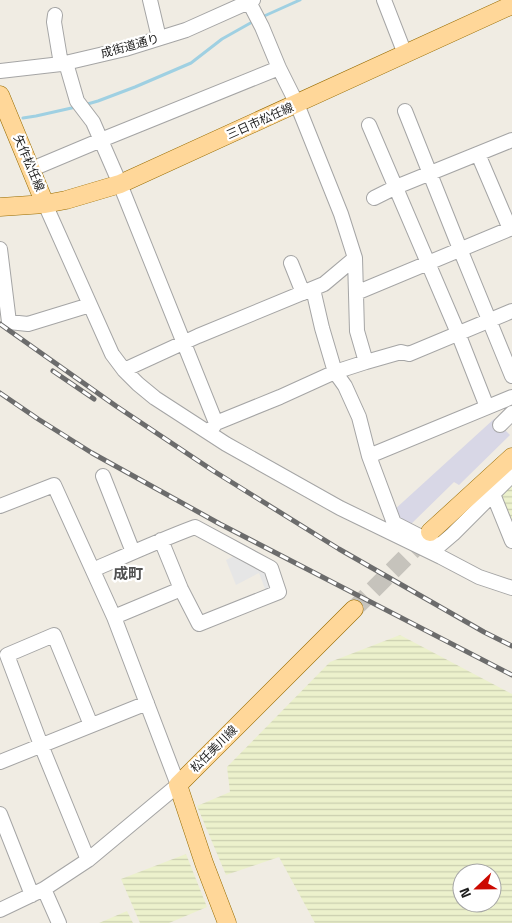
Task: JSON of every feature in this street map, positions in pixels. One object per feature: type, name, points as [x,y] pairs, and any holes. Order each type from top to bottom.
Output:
[{"type":"main road","name":"三日市松任線","points":[[0,207],[45,204],[66,200],[120,184],[512,5]]},
{"type":"main road","name":"矢作松任線","points":[[0,96],[45,204]]},
{"type":"main road","points":[[430,532],[512,457]]},
{"type":"main road","name":"松任美川線","points":[[178,784],[354,609]]},
{"type":"main road","points":[[178,784],[204,863],[227,923]]},
{"type":"street","points":[[150,0],[159,38]]},
{"type":"street","points":[[384,0],[406,54]]},
{"type":"street","points":[[251,1],[279,68],[297,104],[341,214],[355,258],[357,332],[366,362]]},
{"type":"street","name":"成街道通り","points":[[0,71],[64,64],[125,49],[186,30],[251,1]]},
{"type":"street","points":[[55,15],[54,22],[64,64],[80,105],[93,122],[120,184],[183,343],[212,428]]},
{"type":"street","points":[[32,169],[279,68]]},
{"type":"street","points":[[405,111],[512,376]]},
{"type":"street","points":[[370,125],[487,407]]},
{"type":"street","points":[[374,198],[396,187],[512,140]]},
{"type":"street","points":[[356,293],[511,228],[478,154]]},
{"type":"street","points":[[45,204],[112,354],[124,370],[155,398],[212,428],[226,444],[340,508],[478,577],[512,588]]},
{"type":"street","points":[[0,249],[9,322],[28,324],[90,305]]},
{"type":"street","points":[[124,370],[324,284],[355,258]]},
{"type":"street","points":[[291,263],[308,291],[322,328],[335,372],[345,386],[356,409],[370,456],[394,523],[438,546],[453,534],[512,475]]},
{"type":"street","points":[[212,428],[335,372],[401,352],[408,354],[512,311]]},
{"type":"street","points":[[370,456],[512,397]]},
{"type":"street","points":[[500,425],[512,413]]},
{"type":"street","points":[[103,476],[133,552]]},
{"type":"street","points":[[0,910],[38,892],[88,860],[178,784],[114,617],[54,484],[2,501]]},
{"type":"street","points":[[493,494],[512,541]]},
{"type":"street","points":[[93,570],[133,552],[161,540],[195,526],[271,568],[280,592],[199,624],[181,589],[161,540]]},
{"type":"street","points":[[114,617],[181,589]]},
{"type":"street","points":[[88,860],[7,655],[54,635],[91,725]]},
{"type":"street","points":[[0,762],[147,703]]},
{"type":"street","points":[[0,814],[38,892],[59,923]]},
{"type":"green space","points":[[512,481],[512,526],[499,494]]},
{"type":"green space","points":[[400,635],[512,694],[512,923],[315,923],[279,857],[226,875],[197,806],[230,792],[227,767],[330,662]]},
{"type":"green space","points":[[186,854],[207,907],[169,923],[140,923],[121,879]]},
{"type":"green space","points":[[127,911],[133,923],[99,923]]},
{"type":"shaded area","points":[[494,419],[510,435],[459,485],[454,482],[408,527],[393,511]]},
{"type":"shaded area","points":[[234,556],[268,573],[273,586],[267,594],[259,573],[236,585],[226,560]]},
{"type":"waterway","points":[[262,17],[300,0]]},
{"type":"waterway","points":[[84,105],[135,87],[191,63],[222,39],[254,21]]},
{"type":"waterway","points":[[23,118],[76,107]]},
{"type":"tunnel","points":[[354,609],[428,535]]},
{"type":"railway","points":[[0,324],[116,406],[212,470],[339,549],[512,646]]},
{"type":"railway","points":[[53,371],[94,399]]},
{"type":"railway","points":[[0,393],[92,453],[220,524],[512,675]]},
{"type":"district","name":"成町","points":[[128,574]]}]
